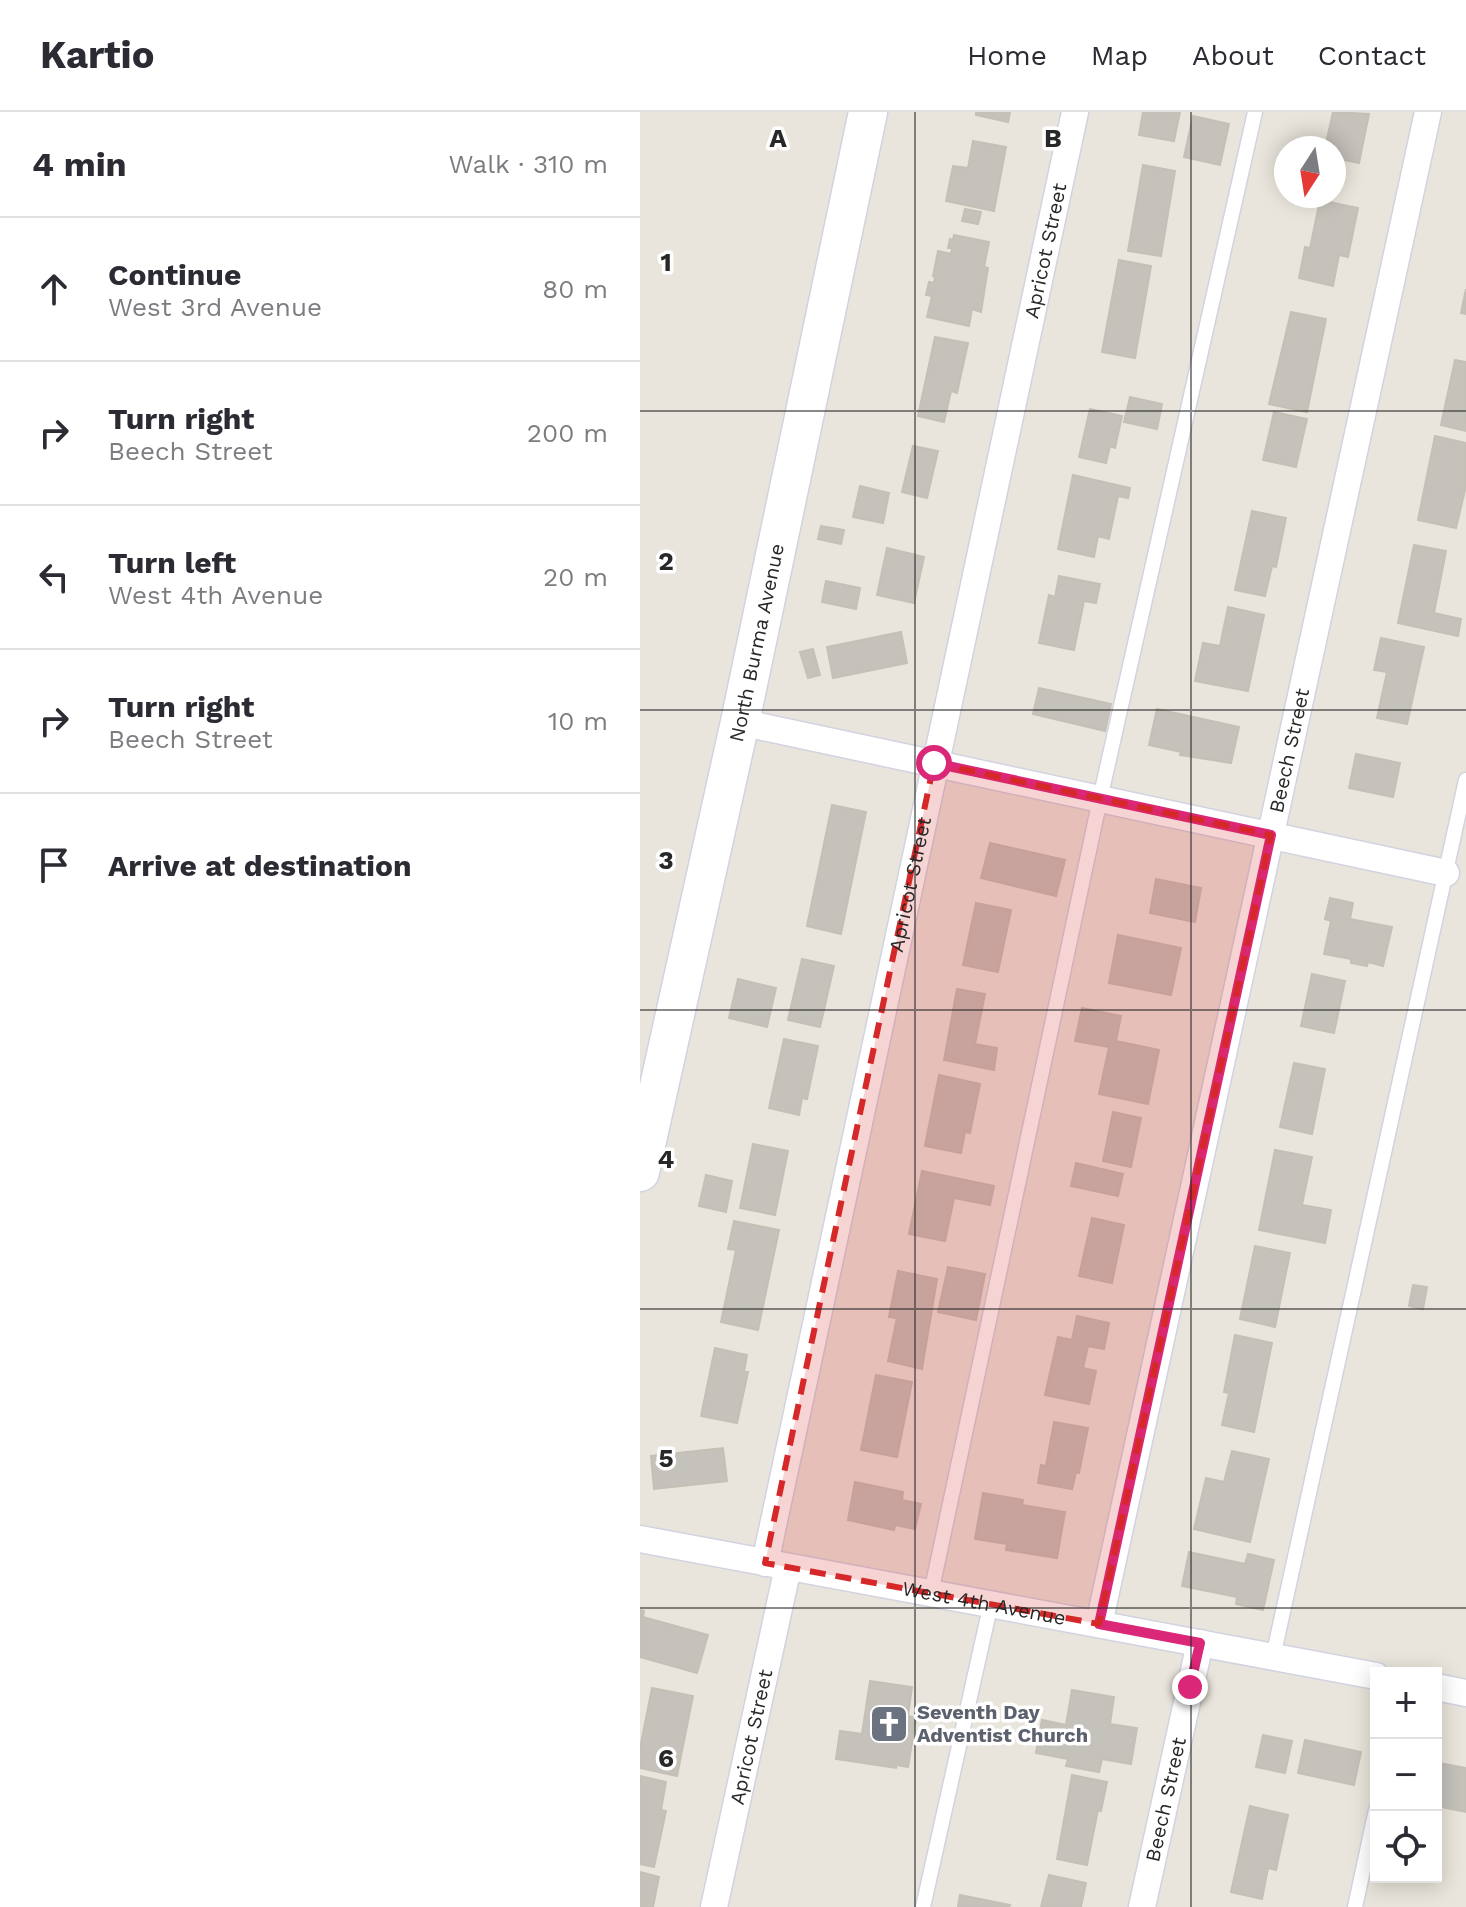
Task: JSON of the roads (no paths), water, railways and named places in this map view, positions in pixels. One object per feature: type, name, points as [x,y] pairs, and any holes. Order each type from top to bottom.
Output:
[{"type":"street","name":"North Burma Avenue","points":[[640,1172],[649,1086],[740,722],[868,112]]},
{"type":"street","name":"Apricot Street","points":[[714,1907],[776,1565],[934,763],[1075,112]]},
{"type":"street","name":"Beech Street","points":[[1099,1624],[1428,112]]},
{"type":"street","points":[[740,722],[1446,873]]},
{"type":"street","name":"West 4th Avenue","points":[[640,1539],[1370,1675]]},
{"type":"street","name":"Beech Street","points":[[1142,1907],[1200,1643]]},
{"type":"street","points":[[1442,1688],[1466,1693]]},
{"type":"lane","points":[[931,1593],[1100,799],[1255,112]]},
{"type":"lane","points":[[1273,1657],[1466,780]]},
{"type":"lane","points":[[923,1907],[991,1603]]},
{"type":"lane","points":[[1355,1907],[1376,1811]]},
{"type":"place","name":"Seventh Day Adventist Church","points":[[889,1724]]}]
